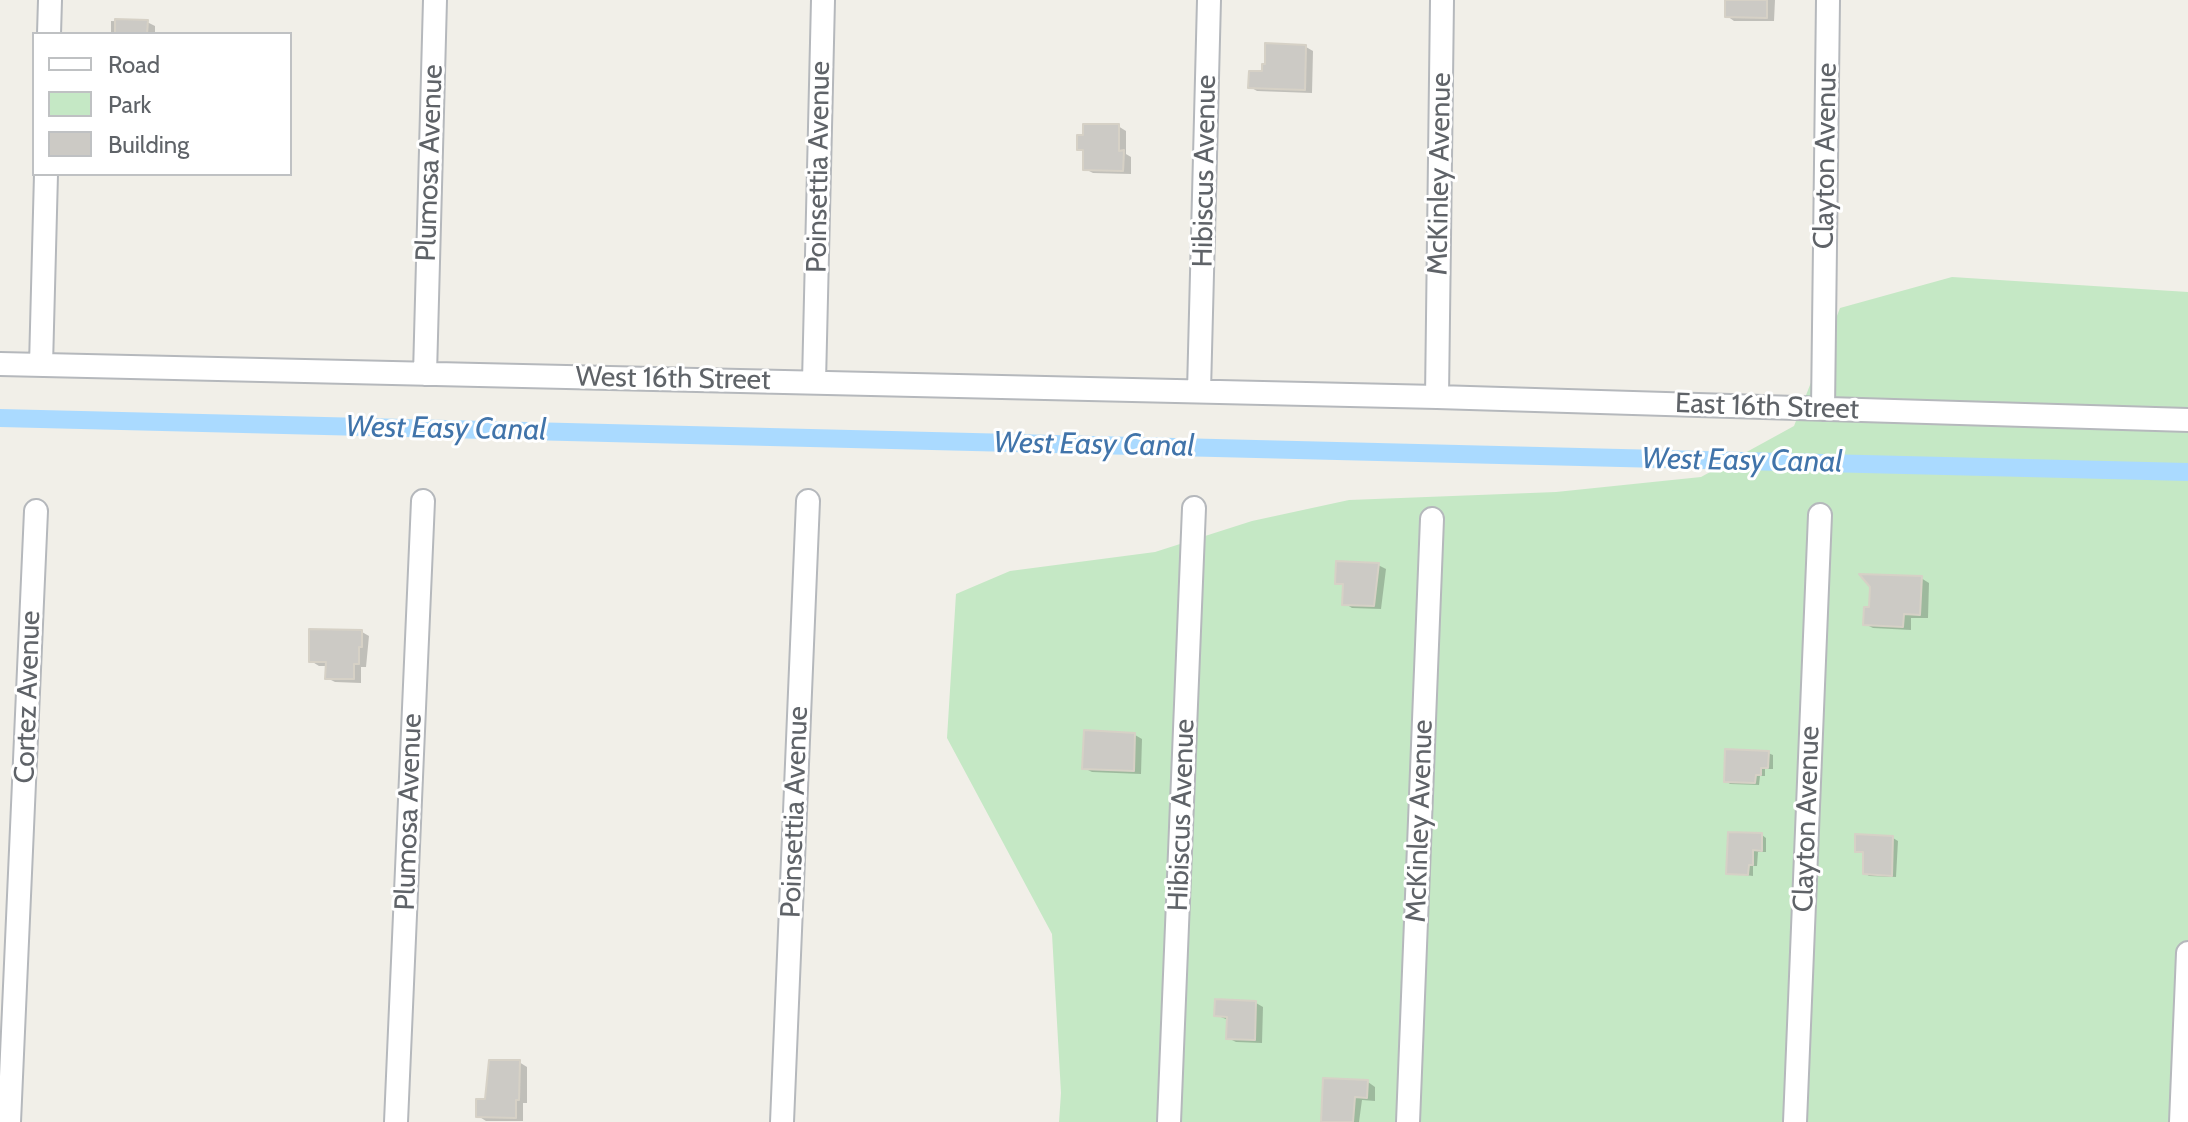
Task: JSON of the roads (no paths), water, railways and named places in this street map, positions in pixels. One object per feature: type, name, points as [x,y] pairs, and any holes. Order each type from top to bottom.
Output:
[{"type":"street","points":[[49,32],[50,0]]},
{"type":"street","name":"Plumosa Avenue","points":[[425,374],[435,0]]},
{"type":"street","name":"Poinsettia Avenue","points":[[814,382],[823,0]]},
{"type":"street","name":"Hibiscus Avenue","points":[[1199,391],[1209,0]]},
{"type":"street","name":"McKinley Avenue","points":[[1437,397],[1442,0]]},
{"type":"street","name":"Clayton Avenue","points":[[1823,409],[1828,0]]},
{"type":"street","points":[[41,365],[46,176]]},
{"type":"street","name":"West 16th Street","points":[[0,364],[1345,395]]},
{"type":"street","name":"East 16th Street","points":[[1345,395],[2188,420]]},
{"type":"street","name":"Plumosa Avenue","points":[[396,1122],[423,501]]},
{"type":"street","name":"Poinsettia Avenue","points":[[782,1122],[808,501]]},
{"type":"street","name":"Hibiscus Avenue","points":[[1169,1122],[1194,508]]},
{"type":"street","name":"Cortez Avenue","points":[[9,1122],[36,511]]},
{"type":"street","name":"Clayton Avenue","points":[[1795,1122],[1820,515]]},
{"type":"street","name":"McKinley Avenue","points":[[1408,1122],[1432,519]]},
{"type":"street","points":[[2181,1122],[2188,953]]},
{"type":"waterway","name":"West Easy Canal","points":[[0,418],[2188,472]]}]
